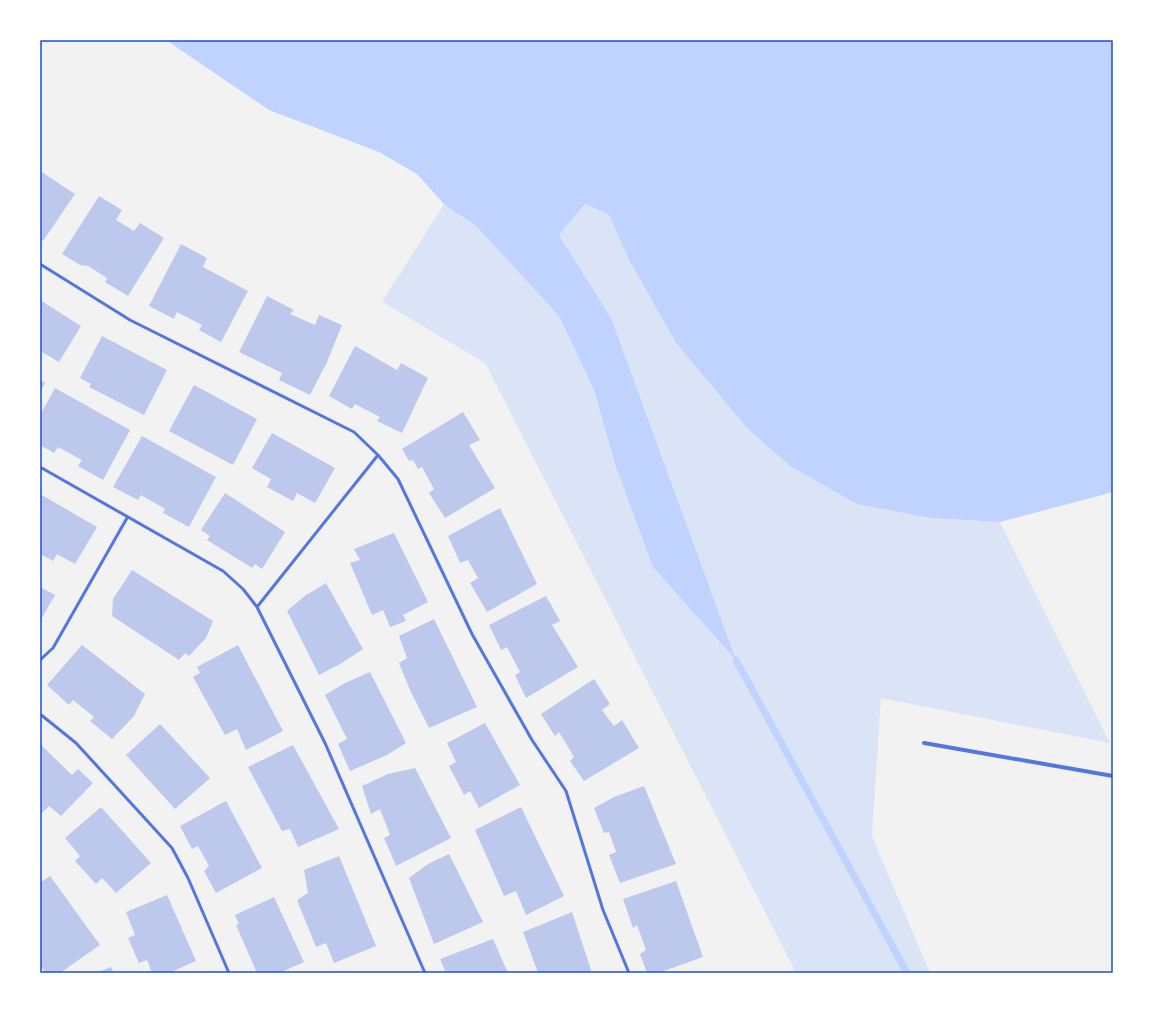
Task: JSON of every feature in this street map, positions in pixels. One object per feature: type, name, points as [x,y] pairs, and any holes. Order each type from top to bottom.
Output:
[{"type":"street","points":[[924,743],[1113,776]]},
{"type":"lane","points":[[40,264],[130,320],[354,432],[398,479],[472,634],[532,740],[566,791],[603,910],[629,973]]},
{"type":"lane","points":[[257,606],[378,456]]},
{"type":"lane","points":[[40,467],[127,518],[223,571],[243,589],[257,606],[324,743],[425,973]]},
{"type":"lane","points":[[40,660],[53,648],[127,518]]},
{"type":"lane","points":[[40,714],[76,743],[172,848],[188,878],[229,973]]},
{"type":"shaded area","points":[[444,204],[476,226],[559,316],[594,390],[615,464],[735,659],[611,318],[559,235],[585,204],[609,215],[629,260],[676,343],[747,428],[790,466],[931,518],[1000,522],[1110,743],[881,698],[872,836],[930,973],[796,973],[485,363],[382,302]]},
{"type":"water","points":[[166,40],[1113,40],[1113,492],[1000,522],[931,518],[857,504],[790,466],[747,428],[676,343],[629,260],[609,215],[585,204],[559,235],[611,318],[736,660],[653,567],[615,464],[594,390],[559,316],[476,226],[444,204],[417,174],[379,152],[269,110]]},
{"type":"building","points":[[40,171],[75,194],[43,241],[40,239]]},
{"type":"building","points":[[99,196],[122,210],[116,220],[134,231],[140,223],[164,238],[128,296],[105,282],[107,278],[88,266],[80,265],[62,254]]},
{"type":"building","points":[[181,244],[207,258],[203,267],[248,291],[221,342],[199,330],[202,325],[177,312],[174,319],[149,306]]},
{"type":"building","points":[[267,296],[294,310],[290,314],[315,325],[319,315],[342,325],[327,362],[310,395],[279,380],[282,373],[239,352]]},
{"type":"building","points":[[40,300],[81,326],[59,362],[40,351]]},
{"type":"building","points":[[102,336],[167,370],[144,415],[89,387],[91,384],[80,378]]},
{"type":"building","points":[[355,346],[397,370],[401,363],[428,378],[402,433],[377,421],[380,417],[355,404],[352,409],[329,396]]},
{"type":"building","points":[[40,380],[45,383],[40,392]]},
{"type":"building","points":[[194,385],[257,419],[233,465],[169,431]]},
{"type":"building","points":[[55,388],[130,430],[103,480],[78,466],[82,460],[58,447],[54,453],[40,445],[40,415]]},
{"type":"building","points":[[463,412],[480,440],[469,445],[495,488],[445,518],[429,493],[434,489],[422,467],[418,469],[413,460],[409,461],[402,449]]},
{"type":"building","points":[[272,433],[335,468],[315,503],[297,493],[293,501],[267,487],[271,479],[252,468]]},
{"type":"building","points":[[142,436],[216,477],[189,527],[163,513],[165,509],[141,495],[138,500],[113,487]]},
{"type":"building","points":[[225,493],[285,532],[262,569],[255,564],[252,568],[207,540],[210,536],[201,530]]},
{"type":"building","points":[[40,494],[97,527],[75,564],[57,554],[53,561],[40,554]]},
{"type":"building","points":[[500,508],[537,584],[487,612],[470,583],[478,578],[468,560],[460,563],[448,536]]},
{"type":"building","points":[[394,533],[428,602],[403,615],[406,621],[390,627],[383,610],[372,615],[350,563],[360,560],[354,549]]},
{"type":"building","points":[[132,570],[213,621],[206,638],[189,656],[185,653],[179,660],[112,616],[113,599]]},
{"type":"building","points":[[326,583],[363,649],[342,663],[319,675],[287,611],[306,595]]},
{"type":"building","points":[[40,587],[55,595],[40,621]]},
{"type":"building","points":[[546,596],[560,621],[552,625],[578,667],[526,698],[515,675],[520,672],[507,647],[501,650],[489,625]]},
{"type":"building","points":[[434,619],[477,707],[429,728],[410,690],[399,663],[407,658],[399,636]]},
{"type":"building","points":[[82,645],[145,694],[134,716],[112,739],[90,721],[94,717],[73,700],[69,705],[47,685]]},
{"type":"building","points":[[238,645],[283,731],[246,750],[237,729],[225,735],[193,677],[200,673],[197,667]]},
{"type":"building","points":[[370,672],[406,743],[387,755],[350,771],[338,744],[347,739],[325,695],[345,683]]},
{"type":"building","points":[[594,679],[610,704],[602,710],[614,726],[622,720],[639,748],[584,781],[570,761],[574,757],[559,732],[555,736],[541,714]]},
{"type":"building","points":[[485,723],[520,785],[479,808],[470,791],[464,795],[449,766],[456,762],[447,743]]},
{"type":"building","points":[[160,724],[210,778],[175,809],[126,755]]},
{"type":"building","points":[[40,744],[72,775],[78,769],[93,783],[61,816],[49,806],[40,815]]},
{"type":"building","points":[[293,745],[339,829],[298,847],[290,829],[282,831],[248,767]]},
{"type":"building","points":[[415,768],[451,838],[396,866],[384,838],[390,835],[380,809],[371,814],[362,786],[388,774]]},
{"type":"building","points":[[644,786],[676,864],[620,883],[609,855],[616,852],[609,832],[604,833],[594,808],[614,797]]},
{"type":"building","points":[[226,801],[262,868],[216,893],[204,871],[209,866],[198,846],[192,849],[180,826]]},
{"type":"building","points":[[101,807],[151,863],[116,893],[102,878],[96,884],[75,861],[80,856],[65,838]]},
{"type":"building","points":[[521,807],[564,896],[526,915],[516,891],[504,896],[475,830]]},
{"type":"building","points":[[449,854],[483,922],[434,944],[409,878],[428,864]]},
{"type":"building","points":[[339,856],[376,946],[334,963],[326,943],[316,947],[297,900],[308,893],[304,870]]},
{"type":"building","points":[[50,876],[100,945],[60,973],[46,973],[40,965],[40,883]]},
{"type":"building","points":[[676,881],[703,957],[658,973],[647,973],[640,954],[646,950],[637,925],[633,928],[623,899]]},
{"type":"building","points":[[167,895],[196,961],[169,973],[152,973],[147,960],[139,963],[128,938],[135,935],[126,912]]},
{"type":"building","points":[[274,897],[304,962],[279,973],[257,973],[236,925],[239,924],[235,915]]},
{"type":"building","points":[[572,912],[592,973],[538,973],[523,932]]},
{"type":"building","points":[[493,939],[508,973],[446,973],[440,959]]},
{"type":"building","points":[[111,967],[114,973],[96,973]]},
{"type":"waterway","points":[[736,660],[907,973]]}]
